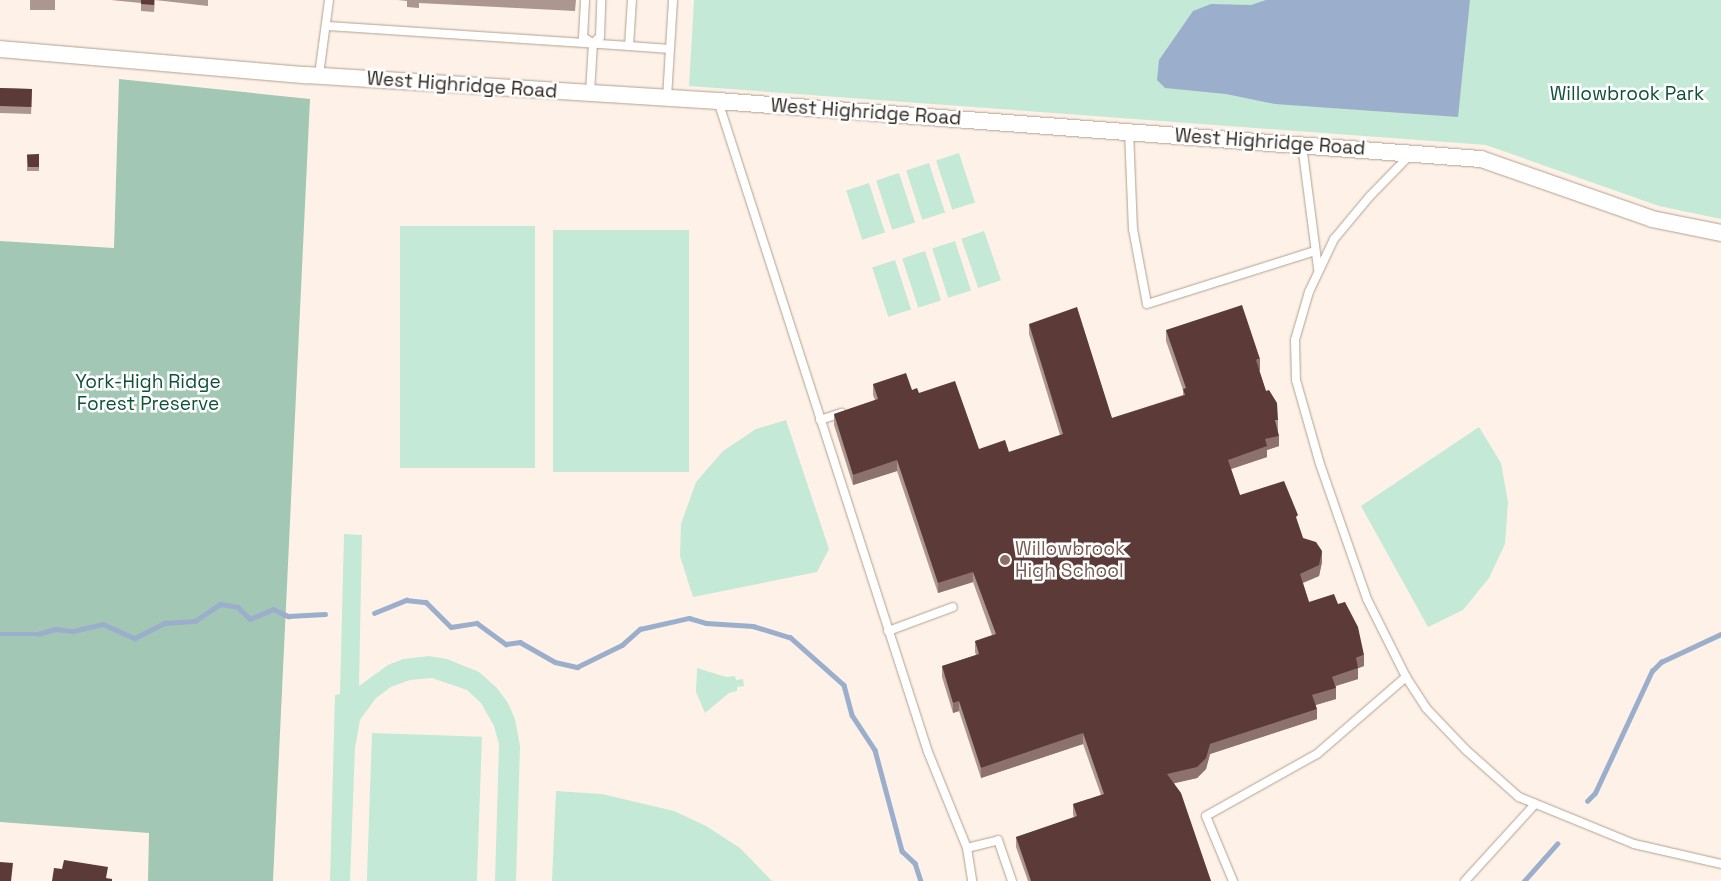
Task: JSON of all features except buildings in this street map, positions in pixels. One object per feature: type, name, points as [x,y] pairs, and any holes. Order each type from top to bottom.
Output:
[{"type":"street","name":"West Highridge Road","points":[[0,49],[319,75],[718,101],[1413,152],[1481,159],[1634,213],[1721,233]]},
{"type":"lane","points":[[319,75],[328,26],[329,0]]},
{"type":"lane","points":[[585,0],[583,37],[593,43]]},
{"type":"lane","points":[[593,43],[600,38],[601,0]]},
{"type":"lane","points":[[629,46],[632,0]]},
{"type":"lane","points":[[666,98],[673,0]]},
{"type":"lane","points":[[328,26],[670,48]]},
{"type":"lane","points":[[590,93],[593,43]]},
{"type":"lane","points":[[718,101],[928,752],[967,848],[972,881]]},
{"type":"lane","points":[[1129,131],[1133,229],[1147,304],[1315,251]]},
{"type":"lane","points":[[1302,144],[1318,269]]},
{"type":"lane","points":[[1413,152],[1370,196],[1334,239],[1318,269],[1298,324],[1294,355],[1296,380],[1320,464],[1366,599],[1406,677],[1426,708],[1466,750],[1519,797],[1634,844],[1721,864]]},
{"type":"lane","points":[[820,420],[854,409]]},
{"type":"lane","points":[[888,631],[953,607]]},
{"type":"lane","points":[[1233,881],[1206,816],[1316,754],[1406,677]]},
{"type":"lane","points":[[1465,881],[1534,804]]},
{"type":"lane","points":[[967,848],[998,840],[1012,881]]},
{"type":"green space","name":"Willowbrook Park","points":[[694,0],[1721,0],[1721,219],[1659,206],[1486,145],[689,86]]},
{"type":"green space","name":"York-High Ridge Forest Preserve","points":[[119,79],[310,99],[273,881],[148,881],[149,833],[0,822],[0,241],[114,248]]},
{"type":"green space","points":[[959,153],[975,202],[952,210],[936,160]]},
{"type":"green space","points":[[929,163],[945,212],[922,220],[906,170]]},
{"type":"green space","points":[[899,173],[915,222],[892,230],[876,180]]},
{"type":"green space","points":[[869,183],[885,232],[862,240],[846,190]]},
{"type":"green space","points":[[400,226],[535,226],[535,468],[400,468]]},
{"type":"green space","points":[[553,230],[689,230],[689,472],[553,472]]},
{"type":"green space","points":[[984,231],[1001,280],[978,288],[961,239]]},
{"type":"green space","points":[[955,241],[971,290],[948,298],[932,248]]},
{"type":"green space","points":[[925,251],[941,300],[918,308],[902,258]]},
{"type":"green space","points":[[895,260],[911,309],[888,317],[872,267]]},
{"type":"green space","points":[[786,420],[829,549],[817,572],[693,597],[680,556],[681,524],[696,482],[723,451],[756,429]]},
{"type":"green space","points":[[1479,427],[1501,463],[1508,502],[1505,544],[1489,578],[1463,610],[1428,627],[1361,506]]},
{"type":"green space","points":[[344,534],[362,535],[359,686],[388,665],[403,659],[429,656],[447,659],[479,672],[497,688],[508,703],[515,719],[520,746],[516,881],[495,881],[499,744],[494,726],[481,703],[467,690],[432,678],[410,680],[391,687],[376,698],[360,720],[355,748],[350,881],[330,881],[335,695],[340,694]]},
{"type":"green space","points":[[697,668],[726,677],[735,676],[736,680],[743,679],[744,686],[737,687],[737,691],[729,693],[705,713],[696,692]]},
{"type":"green space","points":[[372,733],[482,737],[477,881],[367,881]]},
{"type":"green space","points":[[556,791],[602,794],[674,811],[706,826],[740,848],[772,881],[552,881]]},
{"type":"water","points":[[1266,0],[1470,0],[1458,117],[1275,104],[1226,94],[1165,88],[1157,80],[1159,60],[1193,11],[1211,4],[1251,5]]},
{"type":"waterway","points":[[374,613],[406,600],[426,602],[451,627],[477,623],[506,644],[520,642],[555,662],[577,667],[622,645],[640,629],[689,618],[706,623],[753,626],[790,637],[844,685],[852,715],[875,750],[902,851],[915,863],[921,881]]},
{"type":"waterway","points":[[0,634],[38,634],[56,629],[73,631],[103,624],[135,638],[165,623],[195,621],[220,604],[238,607],[250,619],[273,609],[288,616],[325,614]]},
{"type":"waterway","points":[[1587,801],[1595,793],[1652,671],[1661,662],[1721,634]]},
{"type":"waterway","points":[[1524,881],[1557,844]]},
{"type":"place","name":"Willowbrook High School","points":[[1005,560]]}]
